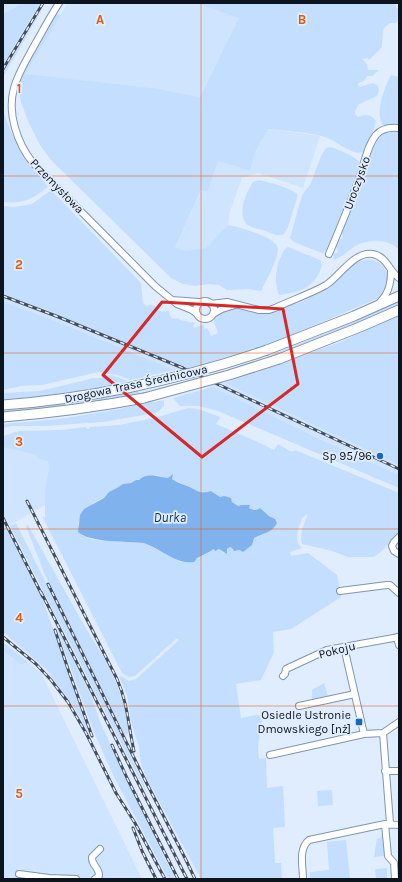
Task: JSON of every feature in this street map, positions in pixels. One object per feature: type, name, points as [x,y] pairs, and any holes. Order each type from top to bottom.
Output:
[{"type":"main road","name":"Drogowa Trasa Średnicowa","points":[[3,405],[38,403],[93,395],[171,379],[214,368],[267,350],[399,296]]},
{"type":"main road","name":"Drogowa Trasa Średnicowa","points":[[3,417],[42,414],[144,398],[215,379],[278,359],[360,328],[399,310]]},
{"type":"street","name":"Przemysłowa","points":[[59,3],[23,65],[14,88],[12,95],[12,109],[17,137],[25,153],[33,163],[155,286],[177,304],[196,313]]},
{"type":"street","name":"Uroczysko","points":[[329,254],[375,136],[387,128],[399,128]]},
{"type":"street","points":[[211,304],[228,302],[259,310],[269,310],[326,285],[341,273],[353,260],[364,254],[373,254],[380,257],[388,265],[391,271],[399,278]]},
{"type":"street","points":[[376,306],[386,297],[391,280],[391,271]]},
{"type":"street","points":[[172,300],[199,302],[206,301],[211,304],[214,309],[213,314]]},
{"type":"street","points":[[199,302],[196,307],[196,313],[199,318],[205,320],[210,318],[222,308],[237,304]]},
{"type":"street","points":[[399,537],[392,546],[394,551],[399,554]]},
{"type":"street","points":[[340,591],[390,585],[399,593]]},
{"type":"street","points":[[398,637],[399,645]]},
{"type":"street","name":"Pokoju","points":[[283,676],[286,669],[321,652],[398,637]]},
{"type":"street","points":[[344,647],[364,734]]},
{"type":"street","points":[[299,706],[355,694]]},
{"type":"street","points":[[270,755],[364,734],[383,733],[399,722]]},
{"type":"street","points":[[383,733],[388,856],[394,863],[395,879]]},
{"type":"street","points":[[385,771],[399,771]]},
{"type":"street","points":[[303,879],[302,852],[305,843],[310,840],[387,824],[399,825]]},
{"type":"street","points":[[99,878],[98,870],[92,859],[100,849]]},
{"type":"street","points":[[19,874],[49,878],[76,879]]},
{"type":"highlighted area","points":[[162,302],[283,309],[298,384],[202,457],[103,375]]},
{"type":"shaded area","points":[[3,3],[23,3],[3,14]]},
{"type":"shaded area","points":[[23,3],[40,3],[3,65],[3,14]]},
{"type":"shaded area","points":[[40,3],[45,3],[3,72],[3,65]]},
{"type":"shaded area","points":[[68,3],[196,3],[240,17],[200,97],[153,88],[24,74]]},
{"type":"shaded area","points":[[196,3],[386,3],[395,4],[397,8],[399,7],[399,20],[396,23],[390,23],[383,29],[382,47],[369,60],[368,58],[362,59],[367,64],[368,70],[379,70],[372,76],[367,76],[364,81],[358,83],[360,87],[373,83],[378,86],[379,90],[377,96],[359,104],[355,111],[355,114],[358,117],[368,115],[376,121],[365,152],[360,153],[351,151],[330,139],[317,135],[268,129],[254,154],[250,171],[218,161],[208,191],[201,190],[175,247],[185,251],[206,248],[228,225],[248,230],[265,237],[277,245],[278,250],[274,265],[261,291],[249,289],[227,290],[219,285],[208,284],[195,286],[183,284],[171,278],[51,160],[40,145],[28,121],[21,102],[18,86],[23,73],[56,14],[61,15],[25,74],[153,88],[200,97],[239,18]]},
{"type":"shaded area","points":[[42,10],[3,77],[3,72]]},
{"type":"shaded area","points":[[391,75],[399,77],[399,126],[383,125],[380,114],[381,100]]},
{"type":"shaded area","points":[[3,110],[6,121],[16,141],[48,187],[27,200],[3,202]]},
{"type":"shaded area","points":[[268,129],[320,136],[303,188],[258,173],[242,178],[229,214],[228,225],[206,248],[185,251],[175,247],[202,189],[208,191],[218,161],[249,171],[254,154]]},
{"type":"shaded area","points":[[399,129],[399,250],[390,243],[372,241],[355,246],[334,260],[333,253],[337,253],[338,251],[335,245],[336,242],[343,238],[343,235],[340,232],[375,141],[377,138],[389,131]]},
{"type":"shaded area","points":[[330,147],[357,160],[360,164],[360,168],[327,250],[322,253],[294,242],[290,238],[302,195],[310,185],[321,156],[326,148]]},
{"type":"shaded area","points":[[259,180],[286,188],[298,195],[288,227],[284,234],[278,235],[251,227],[244,221],[242,210],[245,198],[253,182]]},
{"type":"shaded area","points":[[51,190],[141,283],[143,303],[146,306],[151,305],[155,306],[160,311],[169,311],[170,316],[173,319],[178,318],[180,320],[195,323],[194,328],[204,324],[204,329],[207,328],[211,336],[218,333],[214,322],[216,315],[232,308],[261,314],[276,311],[293,303],[296,304],[308,299],[309,296],[339,279],[358,262],[363,260],[375,261],[379,263],[386,271],[388,282],[381,297],[282,339],[249,351],[188,368],[52,313],[3,295],[3,206],[14,207],[32,204]]},
{"type":"shaded area","points":[[288,247],[320,260],[322,265],[316,279],[312,283],[301,290],[279,295],[276,283],[276,271],[283,253]]},
{"type":"shaded area","points":[[3,295],[52,313],[225,383],[399,465],[399,475],[157,363],[53,320],[3,302]]},
{"type":"shaded area","points":[[399,301],[399,304],[341,330],[272,357],[267,357],[326,333]]},
{"type":"shaded area","points":[[3,302],[53,320],[174,370],[130,380],[118,375],[98,372],[42,385],[21,386],[3,390]]},
{"type":"shaded area","points":[[399,315],[399,465],[225,383],[338,343]]},
{"type":"shaded area","points":[[109,375],[128,381],[111,386],[3,400],[3,393],[40,391]]},
{"type":"shaded area","points":[[212,387],[399,475],[399,488],[218,411],[198,406],[180,406],[173,398]]},
{"type":"shaded area","points":[[137,391],[140,393],[78,405],[3,413],[3,411],[78,402]]},
{"type":"shaded area","points":[[164,400],[164,406],[155,413],[103,422],[43,426],[12,426],[3,428],[3,424],[60,419]]},
{"type":"shaded area","points":[[188,408],[198,409],[220,417],[216,424],[274,450],[278,444],[292,452],[295,450],[399,493],[399,535],[373,557],[348,557],[332,551],[302,544],[302,533],[308,514],[302,518],[297,538],[299,545],[302,548],[290,552],[291,556],[308,553],[337,575],[341,597],[291,629],[273,632],[274,652],[261,680],[236,684],[241,718],[256,715],[262,716],[258,748],[259,759],[266,758],[267,788],[283,786],[285,827],[273,828],[275,863],[281,863],[282,879],[201,879],[148,781],[141,764],[139,747],[131,722],[127,695],[119,677],[121,676],[129,681],[136,679],[179,640],[177,638],[135,676],[129,677],[122,673],[42,516],[45,518],[45,491],[49,468],[48,461],[44,461],[35,454],[3,447],[3,436],[19,431],[63,430],[85,427],[88,429],[90,427],[119,425],[155,418]],"holes":[[[157,475],[173,479],[196,491],[211,491],[220,497],[232,500],[232,502],[238,506],[241,505],[258,510],[275,519],[275,527],[254,538],[252,545],[235,551],[230,547],[224,553],[219,549],[212,550],[191,562],[180,562],[145,543],[93,540],[81,535],[78,524],[80,519],[93,503],[136,480]]]},
{"type":"shaded area","points":[[3,447],[35,454],[44,461],[48,461],[49,468],[45,491],[45,505],[3,529]]},
{"type":"shaded area","points":[[16,523],[97,685],[142,780],[148,796],[10,526]]},
{"type":"shaded area","points":[[28,525],[85,627],[106,661],[116,682],[124,705],[129,733],[125,735],[45,575],[26,526]]},
{"type":"shaded area","points":[[7,527],[42,598],[93,740],[74,707],[46,669],[3,632],[3,529]]},
{"type":"shaded area","points":[[54,621],[91,696],[101,724],[175,879],[168,879],[113,775],[94,732]]},
{"type":"shaded area","points":[[3,642],[28,662],[21,665],[3,650]]},
{"type":"shaded area","points":[[3,650],[21,665],[28,662],[41,673],[142,879],[3,879]]},
{"type":"shaded area","points":[[324,683],[328,696],[312,701],[312,690]]},
{"type":"shaded area","points":[[332,790],[333,805],[318,806],[317,791]]},
{"type":"shaded area","points":[[382,830],[384,856],[374,857],[377,839],[381,837]]},
{"type":"shaded area","points":[[346,840],[350,879],[310,879],[310,872],[329,870],[327,842]]},
{"type":"shaded area","points":[[387,868],[387,879],[376,879],[375,869]]},
{"type":"water","name":"Durka","points":[[173,474],[172,479],[198,491],[211,491],[220,497],[224,496],[231,498],[232,502],[238,506],[250,505],[249,508],[254,510],[260,508],[275,519],[277,523],[270,531],[254,538],[252,545],[243,552],[240,550],[234,551],[230,547],[227,549],[227,554],[219,549],[215,551],[214,549],[197,558],[194,562],[183,562],[144,543],[100,540],[84,536],[78,532],[80,515],[84,509],[104,498],[109,492],[123,484],[131,483],[146,476],[168,478]]},
{"type":"railway","points":[[3,69],[43,3]]},
{"type":"railway","points":[[3,296],[183,368],[399,469]]},
{"type":"railway","points":[[27,501],[121,688],[126,706],[134,751]]},
{"type":"railway","points":[[3,518],[43,597]]},
{"type":"railway","points":[[48,584],[195,879]]},
{"type":"railway","points":[[41,592],[187,879]]},
{"type":"railway","points":[[55,630],[92,736]]},
{"type":"railway","points":[[3,637],[36,664],[68,702],[86,733],[116,793],[135,823],[165,879]]},
{"type":"railway","points":[[112,745],[178,879]]},
{"type":"railway","points":[[133,828],[142,851],[156,879]]},
{"type":"place","name":"Sp 95/96","points":[[380,456]]},
{"type":"place","name":"Osiedle Ustronie Dmowskiego [nż]","points":[[359,722]]}]
